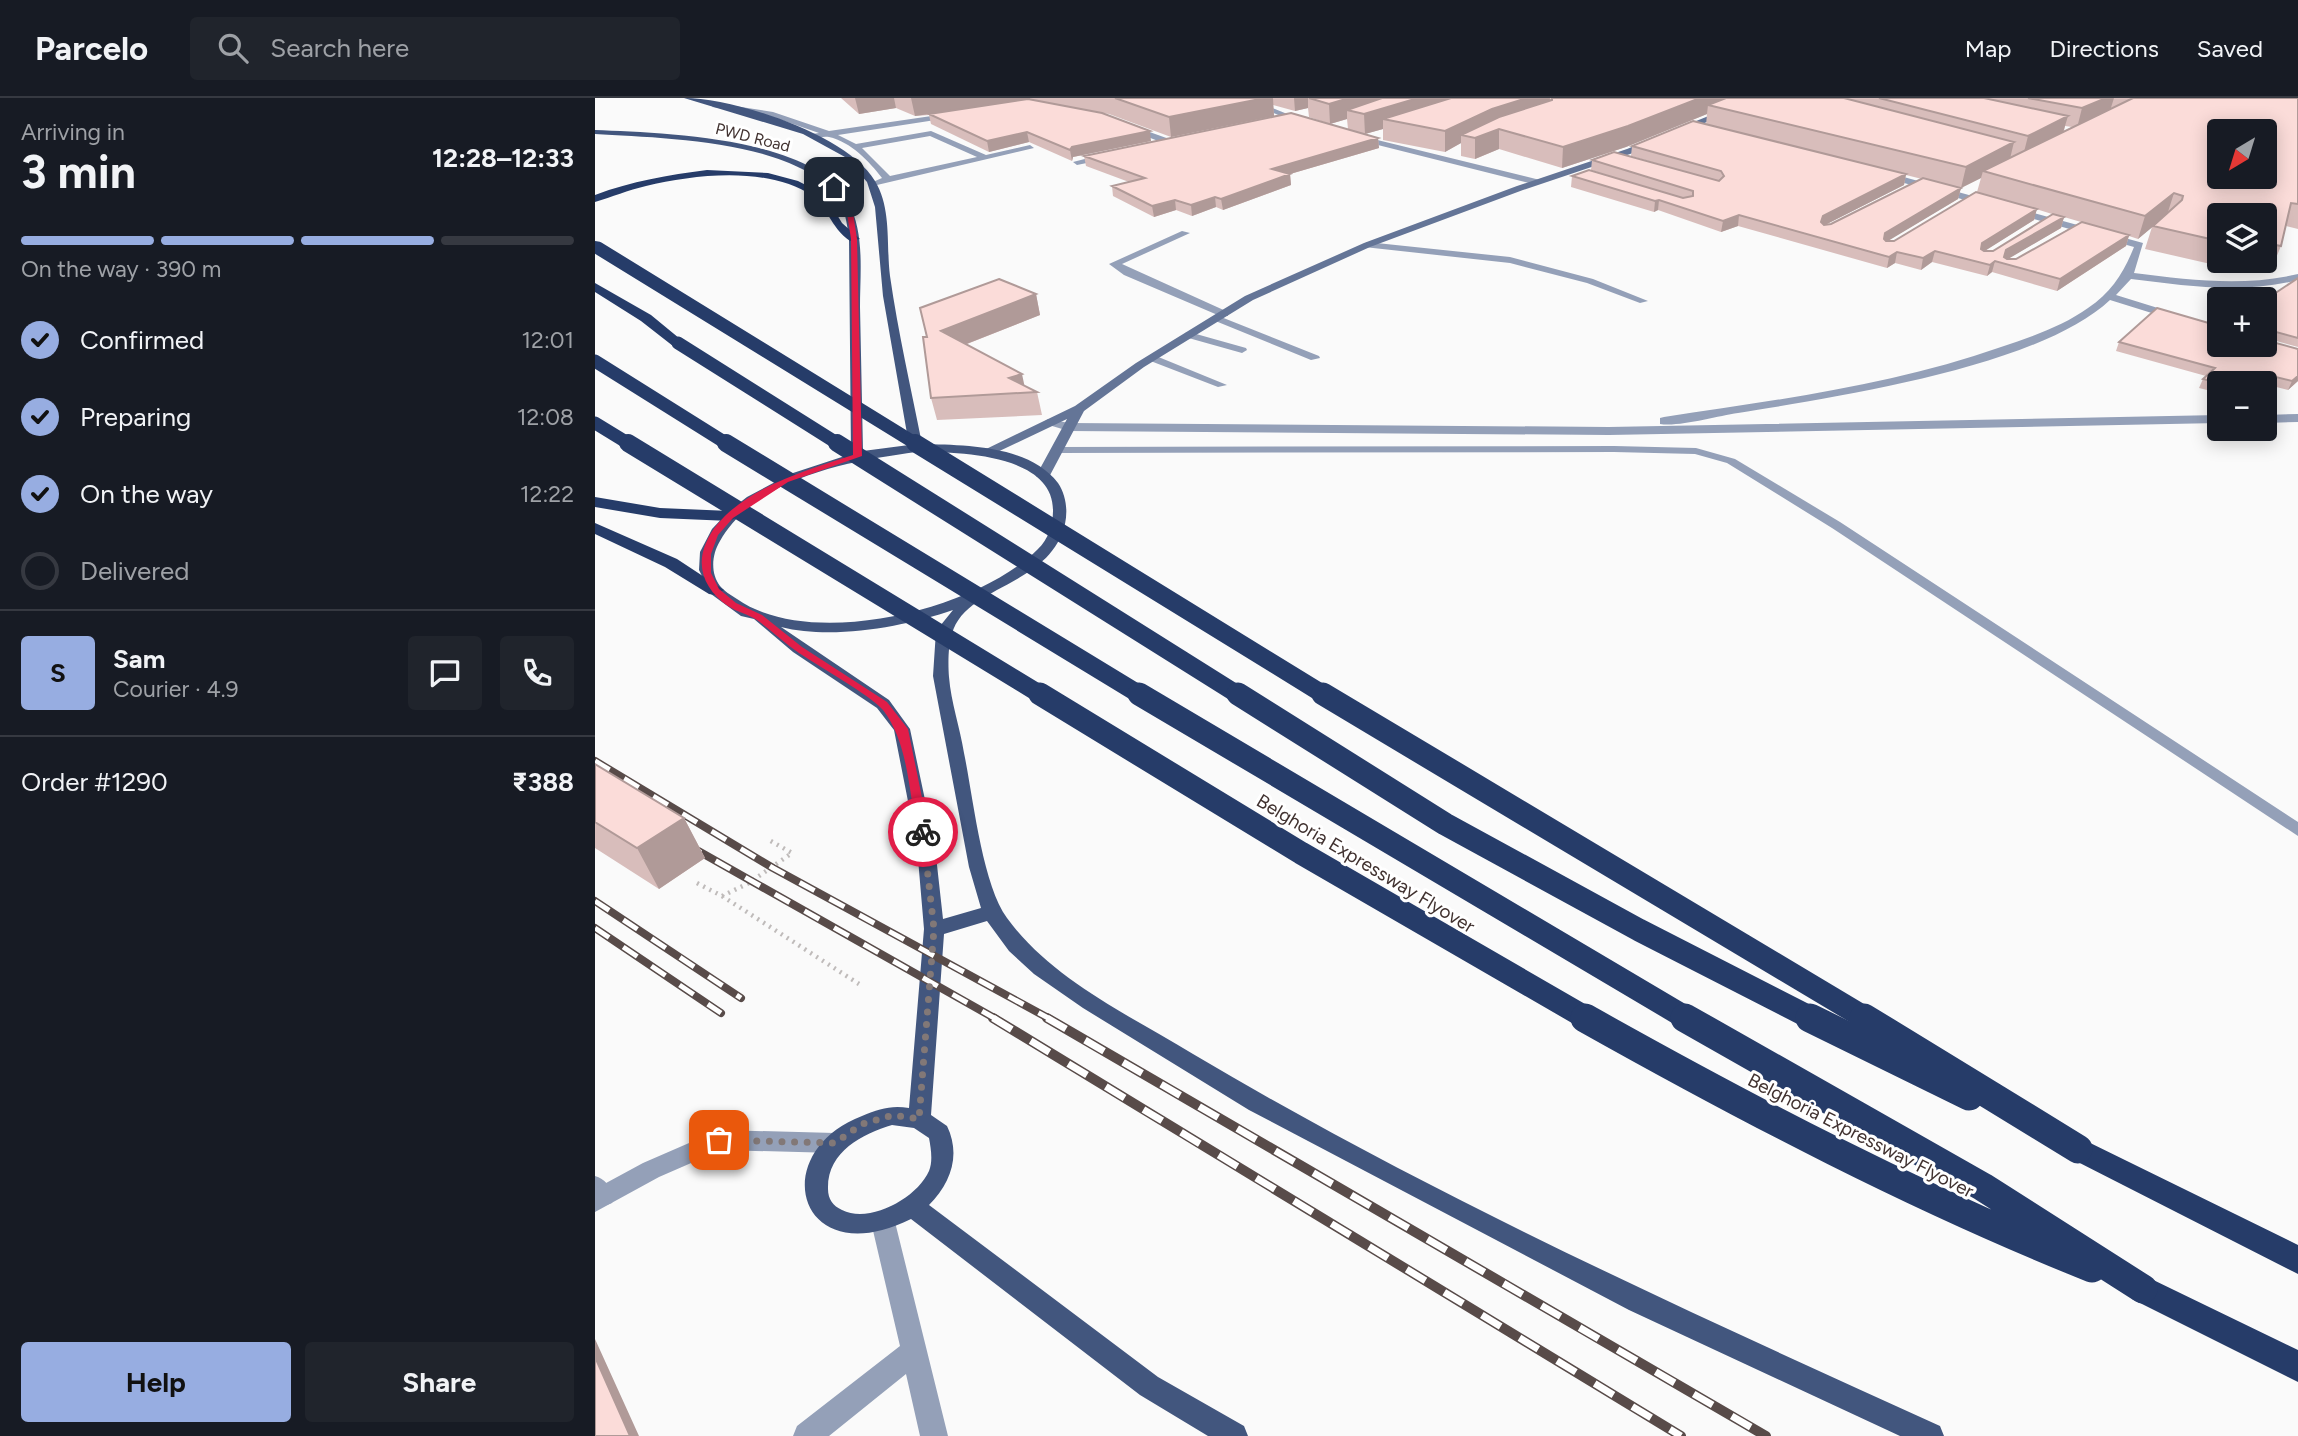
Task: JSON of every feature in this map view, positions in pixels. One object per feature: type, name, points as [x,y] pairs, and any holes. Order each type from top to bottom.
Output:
[{"type":"highway","points":[[595,199],[624,188],[681,177],[718,174],[772,178],[799,185],[817,194],[841,229],[854,239]]},
{"type":"highway","points":[[595,246],[1430,760],[2078,1149]]},
{"type":"highway","points":[[595,287],[646,318],[678,343],[1445,824],[1549,884],[1788,1008],[2298,1259]]},
{"type":"highway","points":[[595,303],[678,343]]},
{"type":"highway","points":[[595,361],[864,529],[1235,752],[1701,1027],[1983,1187],[2143,1289],[2298,1366]]},
{"type":"highway","name":"Belghoria Expressway Flyover","points":[[595,423],[755,517],[1431,932],[1641,1050],[1965,1216],[2143,1289]]},
{"type":"highway","points":[[595,502],[660,513],[730,516]]},
{"type":"highway","points":[[595,528],[671,563],[715,590]]},
{"type":"main road","name":"PWD Road","points":[[688,98],[815,136],[847,155],[863,169],[873,183],[880,208],[884,271],[916,448]]},
{"type":"main road","name":"PWD Road","points":[[595,132],[729,145],[758,151],[803,167],[822,177],[839,193],[850,213],[854,239],[857,456]]},
{"type":"main road","points":[[916,448],[953,448],[986,452],[1019,461],[1043,476],[1059,497],[1060,523],[1045,550],[1013,578],[967,601],[915,617],[858,626],[804,626],[758,617],[733,606],[715,590],[706,573],[706,554],[714,535],[730,516],[785,480],[857,456],[916,448]]},
{"type":"main road","points":[[967,601],[944,631],[941,676],[978,867],[992,912],[1016,946],[1041,968],[1090,1002],[1257,1103],[1450,1205],[1638,1301],[1930,1436]]},
{"type":"main road","points":[[758,617],[799,649],[884,704],[902,729],[926,847],[934,929],[919,1119]]},
{"type":"main road","points":[[934,929],[992,912]]},
{"type":"main road","points":[[893,1115],[919,1119],[939,1133],[945,1156],[936,1183],[913,1206],[883,1222],[852,1224],[826,1214],[815,1193],[818,1167],[835,1143],[862,1124],[893,1115]]},
{"type":"main road","points":[[913,1206],[1149,1386],[1234,1436]]},
{"type":"street","points":[[1241,98],[1311,124]]},
{"type":"street","points":[[986,452],[1079,409],[1152,358],[1249,298],[1367,245],[1613,157],[1734,104],[1760,98]]},
{"type":"street","points":[[715,105],[748,107],[828,134],[854,147],[875,163],[888,180]]},
{"type":"street","points":[[1276,121],[1313,111]]},
{"type":"street","points":[[815,136],[964,113]]},
{"type":"street","points":[[1116,122],[1169,142]]},
{"type":"street","points":[[1689,125],[1716,132]]},
{"type":"street","points":[[1364,140],[1389,132]]},
{"type":"street","points":[[854,147],[931,133],[985,158]]},
{"type":"street","points":[[1343,133],[1537,183]]},
{"type":"street","points":[[1156,145],[1182,140]]},
{"type":"street","points":[[873,183],[1030,148]]},
{"type":"street","points":[[1440,160],[1462,149]]},
{"type":"street","points":[[1077,162],[1117,154]]},
{"type":"street","points":[[1613,157],[1626,160]]},
{"type":"street","points":[[1609,431],[1900,380],[2013,347],[2052,332],[2099,305],[2127,275],[2145,241],[2076,227],[1865,169]]},
{"type":"street","points":[[1574,170],[1586,174]]},
{"type":"street","points":[[1907,189],[1919,183]]},
{"type":"street","points":[[2037,226],[2047,219]]},
{"type":"street","points":[[2065,234],[2076,227]]},
{"type":"street","points":[[1185,233],[1114,264],[1128,274],[1220,316]]},
{"type":"street","points":[[2127,275],[2229,285],[2298,277]]},
{"type":"street","points":[[2109,296],[2207,327]]},
{"type":"street","points":[[1043,476],[1079,409]]},
{"type":"street","points":[[2277,419],[2298,418]]},
{"type":"street","points":[[1048,423],[1069,427],[1609,431],[2207,419]]},
{"type":"street","points":[[598,1194],[719,1140],[835,1143]]},
{"type":"street","points":[[883,1222],[934,1436]]},
{"type":"street","points":[[807,1436],[915,1350]]},
{"type":"lane","points":[[1367,245],[1510,260],[1590,281],[1643,301]]},
{"type":"lane","points":[[1220,316],[1315,358]]},
{"type":"lane","points":[[1189,335],[1242,350]]},
{"type":"lane","points":[[1152,358],[1222,385]]},
{"type":"lane","points":[[1057,450],[1628,449],[1696,451],[1731,461],[1836,524],[2298,830]]},
{"type":"path","points":[[722,897],[749,883],[792,853],[769,840]]},
{"type":"path","points":[[697,883],[859,984]]},
{"type":"building","points":[[1115,98],[1265,98],[1169,117]]},
{"type":"building","points":[[1309,98],[1349,98],[1329,104]]},
{"type":"building","points":[[1382,98],[1418,98],[1364,114],[1347,110]]},
{"type":"building","points":[[1451,98],[1527,98],[1492,109],[1445,131],[1383,119]]},
{"type":"building","points":[[1552,98],[1700,98],[1628,126],[1563,147],[1499,129],[1475,138],[1461,135],[1499,117]]},
{"type":"building","points":[[1726,98],[1844,98],[2014,142],[1966,167],[1708,105]]},
{"type":"building","points":[[1879,98],[1984,98],[2068,116],[2028,136]]},
{"type":"building","points":[[2028,98],[2106,98],[2082,108]]},
{"type":"building","points":[[2133,98],[2298,98],[2298,204],[2291,203],[2281,246],[2277,245],[2277,203],[2207,203],[2207,238],[2153,226],[2182,200],[2183,196],[2174,193],[2145,216],[1983,171]]},
{"type":"building","points":[[1028,99],[1102,113],[1150,131],[1072,147],[1070,150],[1027,132],[987,141],[929,114]]},
{"type":"building","points":[[1291,113],[1378,138],[1272,169],[1290,174],[1221,199],[1215,197],[1191,205],[1175,200],[1152,206],[1112,186],[1145,178],[1084,156]]},
{"type":"building","points":[[1693,121],[1906,174],[1823,216],[1821,222],[1824,225],[1923,178],[1961,188],[1885,233],[1886,241],[1894,241],[1976,192],[2037,209],[1982,243],[1981,249],[1984,251],[1993,251],[2053,214],[2064,217],[2006,250],[2004,257],[2007,259],[2016,259],[2082,222],[2129,235],[2060,279],[1995,261],[1990,265],[1935,251],[1923,258],[1897,252],[1889,257],[1739,215],[1723,221],[1572,176],[1589,170],[1683,198],[1693,196],[1693,191],[1592,160],[1614,152],[1719,181],[1724,176],[1721,171],[1632,146]]},
{"type":"building","points":[[2298,278],[2298,338],[2277,332],[2277,292]]},
{"type":"building","points":[[999,279],[1036,294],[941,331],[1022,374],[1009,378],[1037,392],[931,398],[923,337],[927,337],[920,308]]},
{"type":"building","points":[[2157,308],[2207,323],[2207,357],[2277,357],[2277,343],[2298,349],[2298,376],[2292,381],[2277,377],[2277,371],[2212,371],[2215,368],[2119,342]]},
{"type":"building","points":[[595,764],[684,818],[637,848],[595,822]]},
{"type":"building","points":[[595,1357],[630,1436],[595,1436]]},
{"type":"railway","points":[[595,761],[773,868],[1050,1019]]},
{"type":"railway","points":[[686,844],[996,1019]]},
{"type":"railway","points":[[595,901],[741,998]]},
{"type":"railway","points":[[595,928],[721,1013]]},
{"type":"railway","points":[[993,1018],[1681,1436]]},
{"type":"railway","points":[[1047,1018],[1766,1436]]},
{"type":"way so far","points":[[719,1140],[835,1143],[862,1124],[893,1115],[919,1119],[934,929],[923,832]]},
{"type":"route","points":[[834,187],[850,213],[854,239],[857,456],[785,480],[730,516],[714,535],[706,554],[706,573],[715,590],[733,606],[758,617],[799,649],[884,704],[902,729],[923,832]]}]
